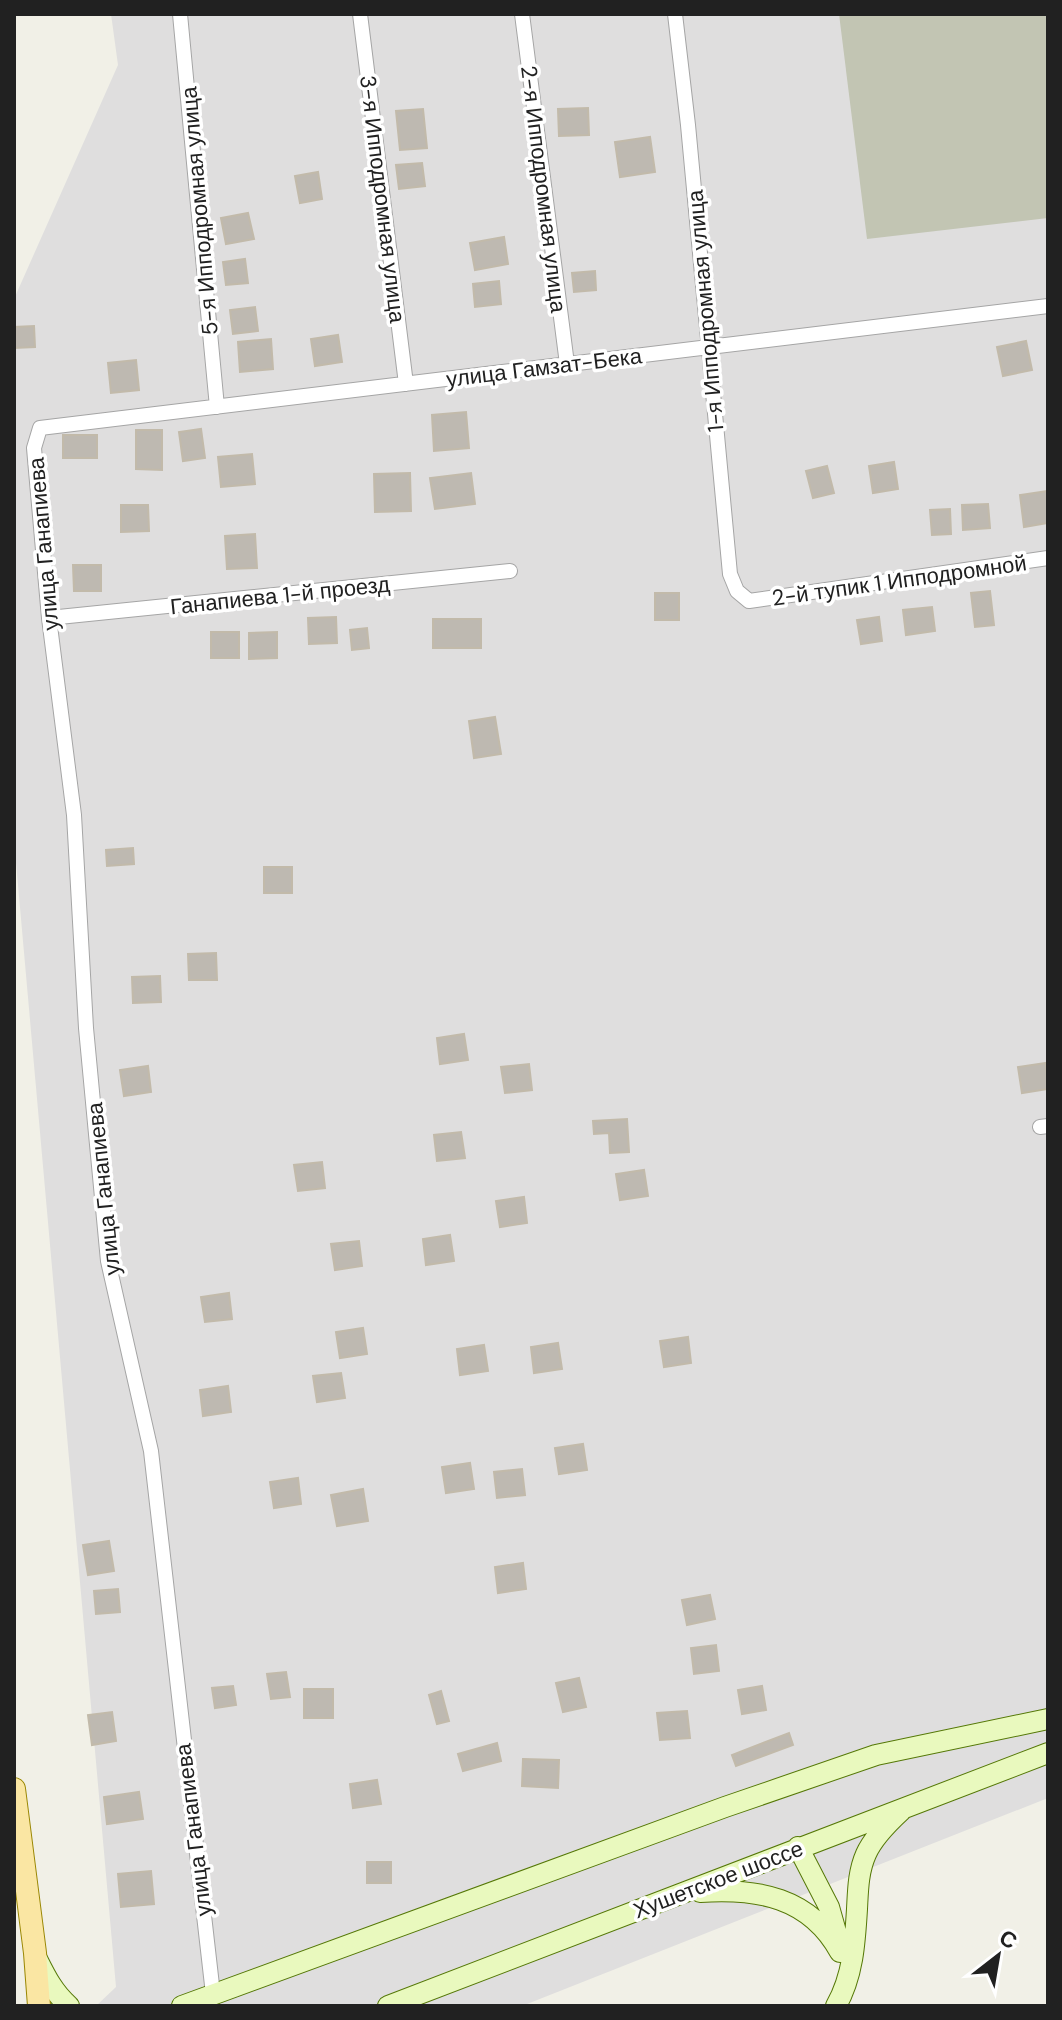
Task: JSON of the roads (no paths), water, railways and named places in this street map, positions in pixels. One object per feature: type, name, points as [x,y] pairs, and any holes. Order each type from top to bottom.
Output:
[{"type":"main road","points":[[182,2006],[725,1807],[876,1755],[1048,1719]]},
{"type":"main road","name":"Хушетское шоссе","points":[[388,2006],[1048,1753]]},
{"type":"main road","points":[[14,1789],[39,2006]]},
{"type":"main road","points":[[836,2006],[851,1967],[858,1883],[866,1854],[879,1835],[909,1805]]},
{"type":"main road","points":[[798,1847],[829,1907],[837,1932],[840,1978],[836,2006]]},
{"type":"main road","points":[[680,1894],[740,1891],[786,1902],[818,1922],[830,1934],[840,1952]]},
{"type":"main road","points":[[35,1953],[52,1987],[69,2006]]},
{"type":"street","name":"5-я Ипподромная улица","points":[[180,14],[217,407]]},
{"type":"street","name":"3-я Ипподромная улица","points":[[360,14],[406,384]]},
{"type":"street","name":"2-я Ипподромная улица","points":[[522,14],[567,364]]},
{"type":"street","name":"1-я Ипподромная улица","points":[[675,14],[730,574],[737,591],[749,601]]},
{"type":"street","name":"улица Гамзат-Бека","points":[[40,428],[1048,306]]},
{"type":"street","name":"улица Ганапиева","points":[[40,428],[34,448],[49,618],[74,815],[86,1028],[108,1261],[151,1451],[213,1994]]},
{"type":"street","name":"2-й тупик 1 Ипподромной","points":[[749,601],[1048,558]]},
{"type":"street","name":"Ганапиева 1-й проезд","points":[[49,618],[510,571]]}]
